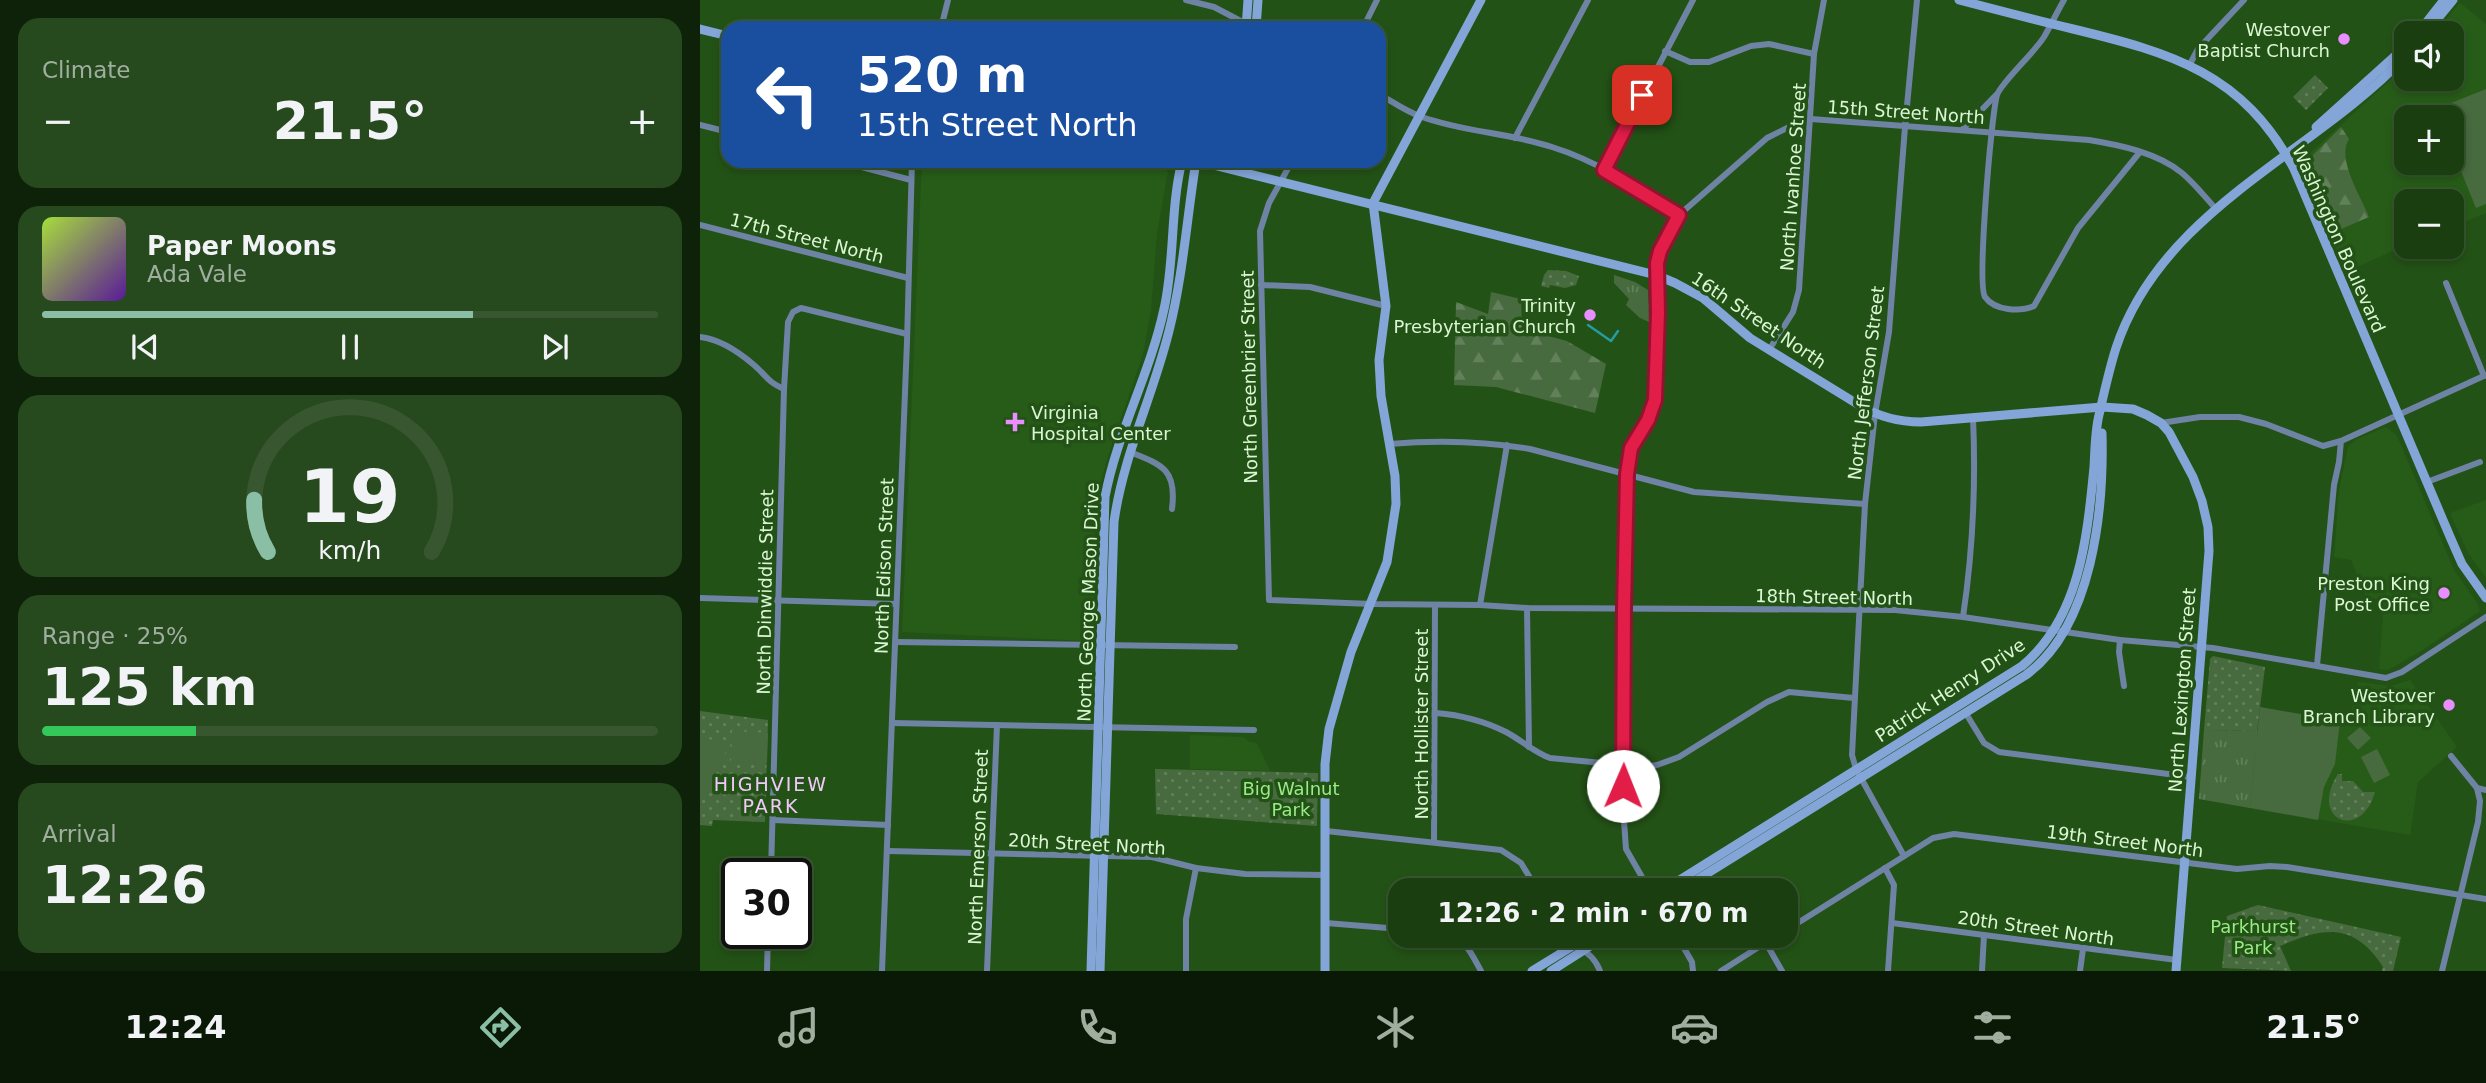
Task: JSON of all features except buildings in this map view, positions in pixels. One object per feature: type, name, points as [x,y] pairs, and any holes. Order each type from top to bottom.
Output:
[{"type":"street","points":[[943,21],[948,0]]},
{"type":"street","points":[[1186,0],[1214,7],[1240,21]]},
{"type":"street","points":[[1248,0],[1250,21]]},
{"type":"street","points":[[1253,21],[1258,0]]},
{"type":"street","points":[[1366,21],[1377,0]]},
{"type":"street","points":[[1325,971],[1325,764],[1329,729],[1352,652],[1387,562],[1396,504],[1390,444],[1381,396],[1379,360],[1386,306],[1373,204],[1482,0]]},
{"type":"street","points":[[1515,138],[1588,0]]},
{"type":"street","points":[[1604,170],[1693,0]]},
{"type":"street","name":"North Ivanhoe Street","points":[[1769,350],[1793,313],[1799,290],[1814,54],[1824,0]]},
{"type":"street","name":"North Jefferson Street","points":[[1858,774],[1852,755],[1865,504],[1875,414],[1889,332],[1917,0]]},
{"type":"street","name":"Washington Boulevard","points":[[1959,0],[2151,49],[2190,64],[2228,88],[2246,103],[2269,129],[2286,153],[2462,564],[2486,598]]},
{"type":"street","points":[[2001,11],[2002,0]]},
{"type":"street","points":[[1962,130],[2043,38],[2064,0]]},
{"type":"street","points":[[2190,64],[2198,49],[2244,0]]},
{"type":"street","points":[[2427,21],[2444,0]]},
{"type":"street","points":[[2436,21],[2453,0]]},
{"type":"street","points":[[700,29],[721,34]]},
{"type":"street","points":[[1665,51],[1690,62],[1709,62],[1751,46],[1769,44],[1814,54]]},
{"type":"street","name":"Patrick Henry Drive","points":[[1699,878],[1963,708],[2022,666],[2059,630],[2083,549],[2098,415],[2116,348],[2138,299],[2177,245],[2394,57]]},
{"type":"street","name":"Patrick Henry Drive","points":[[2286,153],[2333,121],[2394,67]]},
{"type":"street","points":[[1997,93],[1982,267],[1983,294],[1990,302],[1999,306],[2023,310],[2034,306],[2078,228],[2140,152]]},
{"type":"street","points":[[1386,98],[1420,116],[1551,146],[1604,170],[1679,215],[1660,251],[1656,275],[1658,288],[1655,400],[1648,420],[1631,448],[1627,474],[1624,608],[1626,849],[1643,878]]},
{"type":"street","name":"15th Street North","points":[[1679,215],[1767,138],[1799,122],[1811,120],[2092,141],[2140,152],[2167,163],[2181,172],[2216,209]]},
{"type":"street","points":[[700,125],[721,130]]},
{"type":"street","points":[[866,168],[911,180]]},
{"type":"street","name":"North Edison Street","points":[[882,971],[912,168]]},
{"type":"street","name":"North George Mason Drive","points":[[1106,645],[1105,497],[1110,474],[1165,306],[1181,168]]},
{"type":"street","name":"North George Mason Drive","points":[[1091,971],[1099,857],[1106,645],[1118,490],[1165,348],[1173,314],[1196,168]]},
{"type":"street","name":"16th Street North","points":[[1226,168],[1656,275],[1703,298],[1750,338],[1875,414],[1909,422],[2102,407],[2133,409],[2161,423]]},
{"type":"street","name":"North Greenbrier Street","points":[[1269,600],[1259,231],[1269,203],[1288,168]]},
{"type":"street","name":"17th Street North","points":[[700,225],[908,278]]},
{"type":"street","points":[[2161,423],[2230,416],[2259,422],[2323,446],[2341,441],[2485,376],[2446,283]]},
{"type":"street","points":[[1261,285],[1310,287],[1386,306]]},
{"type":"street","name":"North Dinwiddie Street","points":[[772,858],[788,322],[793,312],[801,308],[907,334]]},
{"type":"street","points":[[700,337],[730,348],[756,366],[769,382],[784,389]]},
{"type":"street","points":[[1963,617],[1976,478],[1973,417]]},
{"type":"street","name":"North Lexington Street","points":[[2161,423],[2175,440],[2193,477],[2208,527],[2176,971]]},
{"type":"street","points":[[2317,665],[2334,485],[2341,441]]},
{"type":"street","points":[[1390,444],[1456,442],[1507,445],[1694,492],[1865,504]]},
{"type":"street","points":[[1480,605],[1507,445]]},
{"type":"street","points":[[1130,452],[1156,462],[1170,476],[1173,485],[1172,509]]},
{"type":"street","points":[[2427,482],[2480,462]]},
{"type":"street","points":[[700,598],[896,604]]},
{"type":"street","name":"18th Street North","points":[[1269,600],[1527,608],[1895,610],[2120,640],[2201,647],[2371,676],[2393,677],[2486,617]]},
{"type":"street","name":"North Hollister Street","points":[[1434,605],[1434,842]]},
{"type":"street","points":[[1527,608],[1529,747]]},
{"type":"street","points":[[2120,640],[2124,686]]},
{"type":"street","points":[[896,642],[1235,647]]},
{"type":"street","points":[[1436,713],[1460,715],[1487,724],[1550,758],[1624,766],[1657,765],[1678,757],[1766,702],[1789,692],[1854,698]]},
{"type":"street","points":[[1963,708],[1984,743],[1999,752],[2191,778]]},
{"type":"street","points":[[892,723],[1254,730]]},
{"type":"street","name":"North Emerson Street","points":[[987,971],[997,725]]},
{"type":"street","points":[[2442,971],[2478,822],[2480,801],[2477,788],[2451,756]]},
{"type":"street","points":[[1858,774],[1904,856]]},
{"type":"street","name":"Patrick Henry Drive","points":[[1684,878],[1858,774]]},
{"type":"street","points":[[2477,788],[2486,790]]},
{"type":"street","points":[[773,820],[888,825]]},
{"type":"street","points":[[1326,831],[1501,850],[1521,863],[1530,878]]},
{"type":"street","name":"19th Street North","points":[[1798,923],[1933,838],[1954,834],[2237,869],[2287,867],[2486,899]]},
{"type":"street","name":"20th Street North","points":[[888,851],[1152,857],[1245,874],[1325,875]]},
{"type":"street","name":"North George Mason Drive","points":[[1099,857],[1100,971]]},
{"type":"street","points":[[1186,971],[1186,919],[1196,867]]},
{"type":"street","points":[[1885,868],[1894,885],[1888,971]]},
{"type":"street","points":[[1326,923],[1388,928]]},
{"type":"street","name":"20th Street North","points":[[1892,923],[2177,960]]},
{"type":"street","points":[[1982,971],[1984,935]]},
{"type":"street","points":[[1469,948],[1481,971]]},
{"type":"street","points":[[1532,971],[1568,948]]},
{"type":"street","points":[[1580,948],[1585,950],[1600,971]]},
{"type":"street","points":[[1551,971],[1588,948]]},
{"type":"street","points":[[1684,948],[1692,962],[1693,971]]},
{"type":"street","points":[[1721,971],[1758,948]]},
{"type":"street","points":[[1769,948],[1782,971]]},
{"type":"street","points":[[767,971],[768,949]]},
{"type":"street","points":[[2080,971],[2083,949]]},
{"type":"shaded area","points":[[2460,3],[2486,24],[2486,213],[2464,222],[2464,189],[2394,189],[2394,250],[2346,272],[2304,172],[2310,153],[2394,77],[2394,91],[2464,91],[2464,21],[2444,21]]},
{"type":"shaded area","name":"Virginia Hospital Center","points":[[922,168],[1160,168],[1168,171],[1157,233],[1151,310],[1143,354],[1095,503],[1093,635],[1087,641],[902,632]]},
{"type":"shaded area","points":[[2386,427],[2397,436],[2454,570],[2480,611],[2388,670],[2379,669],[2384,601],[2366,597],[2351,560],[2334,557],[2339,491],[2348,447],[2357,439]]},
{"type":"shaded area","points":[[2486,500],[2486,578],[2468,553],[2450,513]]},
{"type":"shaded area","points":[[2410,680],[2457,747],[2418,782],[2410,835],[2199,799],[2204,730],[2256,731],[2260,707],[2349,722],[2358,682],[2391,686]]},
{"type":"shaded area","points":[[1190,735],[1243,737],[1249,742],[1257,743],[1270,771],[1190,769]]},
{"type":"green space","points":[[2315,75],[2328,88],[2306,110],[2293,97]]},
{"type":"green space","points":[[2486,89],[2486,204],[2476,208],[2463,175],[2464,105],[2446,105]]},
{"type":"green space","points":[[2341,127],[2349,139],[2346,147],[2348,167],[2369,217],[2334,232],[2308,172],[2313,155]]},
{"type":"green space","points":[[1548,270],[1566,271],[1579,276],[1576,285],[1565,288],[1541,286]]},
{"type":"green space","points":[[1614,275],[1648,290],[1649,322],[1640,318],[1626,305],[1629,299],[1614,283]]},
{"type":"green space","points":[[1491,292],[1521,299],[1522,329],[1567,341],[1606,364],[1595,413],[1496,387],[1454,385],[1456,302],[1488,314]]},
{"type":"green space","points":[[2213,656],[2265,667],[2257,731],[2204,730],[2210,659]]},
{"type":"green space","points":[[2260,707],[2340,721],[2335,764],[2324,787],[2318,820],[2250,808]]},
{"type":"green space","points":[[700,711],[768,720],[765,822],[713,820],[712,826],[700,825]]},
{"type":"green space","points":[[2360,727],[2371,738],[2358,750],[2347,738]]},
{"type":"green space","points":[[2204,730],[2258,731],[2250,808],[2199,799]]},
{"type":"green space","points":[[732,731],[768,733],[767,762],[731,761]]},
{"type":"green space","points":[[700,738],[729,742],[730,746],[716,768],[711,787],[702,793]]},
{"type":"green space","points":[[2377,749],[2390,775],[2374,783],[2361,757]]},
{"type":"green space","name":"Big Walnut Park","points":[[1155,769],[1318,773],[1317,826],[1156,814]]},
{"type":"green space","points":[[2338,774],[2342,774],[2342,781],[2353,781],[2363,792],[2375,792],[2368,807],[2359,817],[2340,819],[2333,813],[2329,803],[2330,790]]},
{"type":"green space","name":"Parkhurst Park","points":[[2258,905],[2401,937],[2393,971],[2382,971],[2383,967],[2361,942],[2337,932],[2311,935],[2280,946],[2291,971],[2222,968],[2227,916]]},
{"type":"waterway","points":[[1588,325],[1611,341],[1618,331]]},
{"type":"place","name":"Westover Baptist Church","points":[[2344,39]]},
{"type":"place","name":"Trinity Presbyterian Church","points":[[1590,315]]},
{"type":"place","name":"Virginia Hospital Center","points":[[1015,422]]},
{"type":"place","name":"Preston King Post Office","points":[[2444,593]]},
{"type":"place","name":"Westover Branch Library","points":[[2449,705]]},
{"type":"district","name":"HIGHVIEW PARK","points":[[771,795]]},
{"type":"route","points":[[1623,786],[1627,474],[1631,448],[1648,420],[1655,400],[1657,263],[1667,235],[1679,215],[1604,170],[1642,95]]}]
